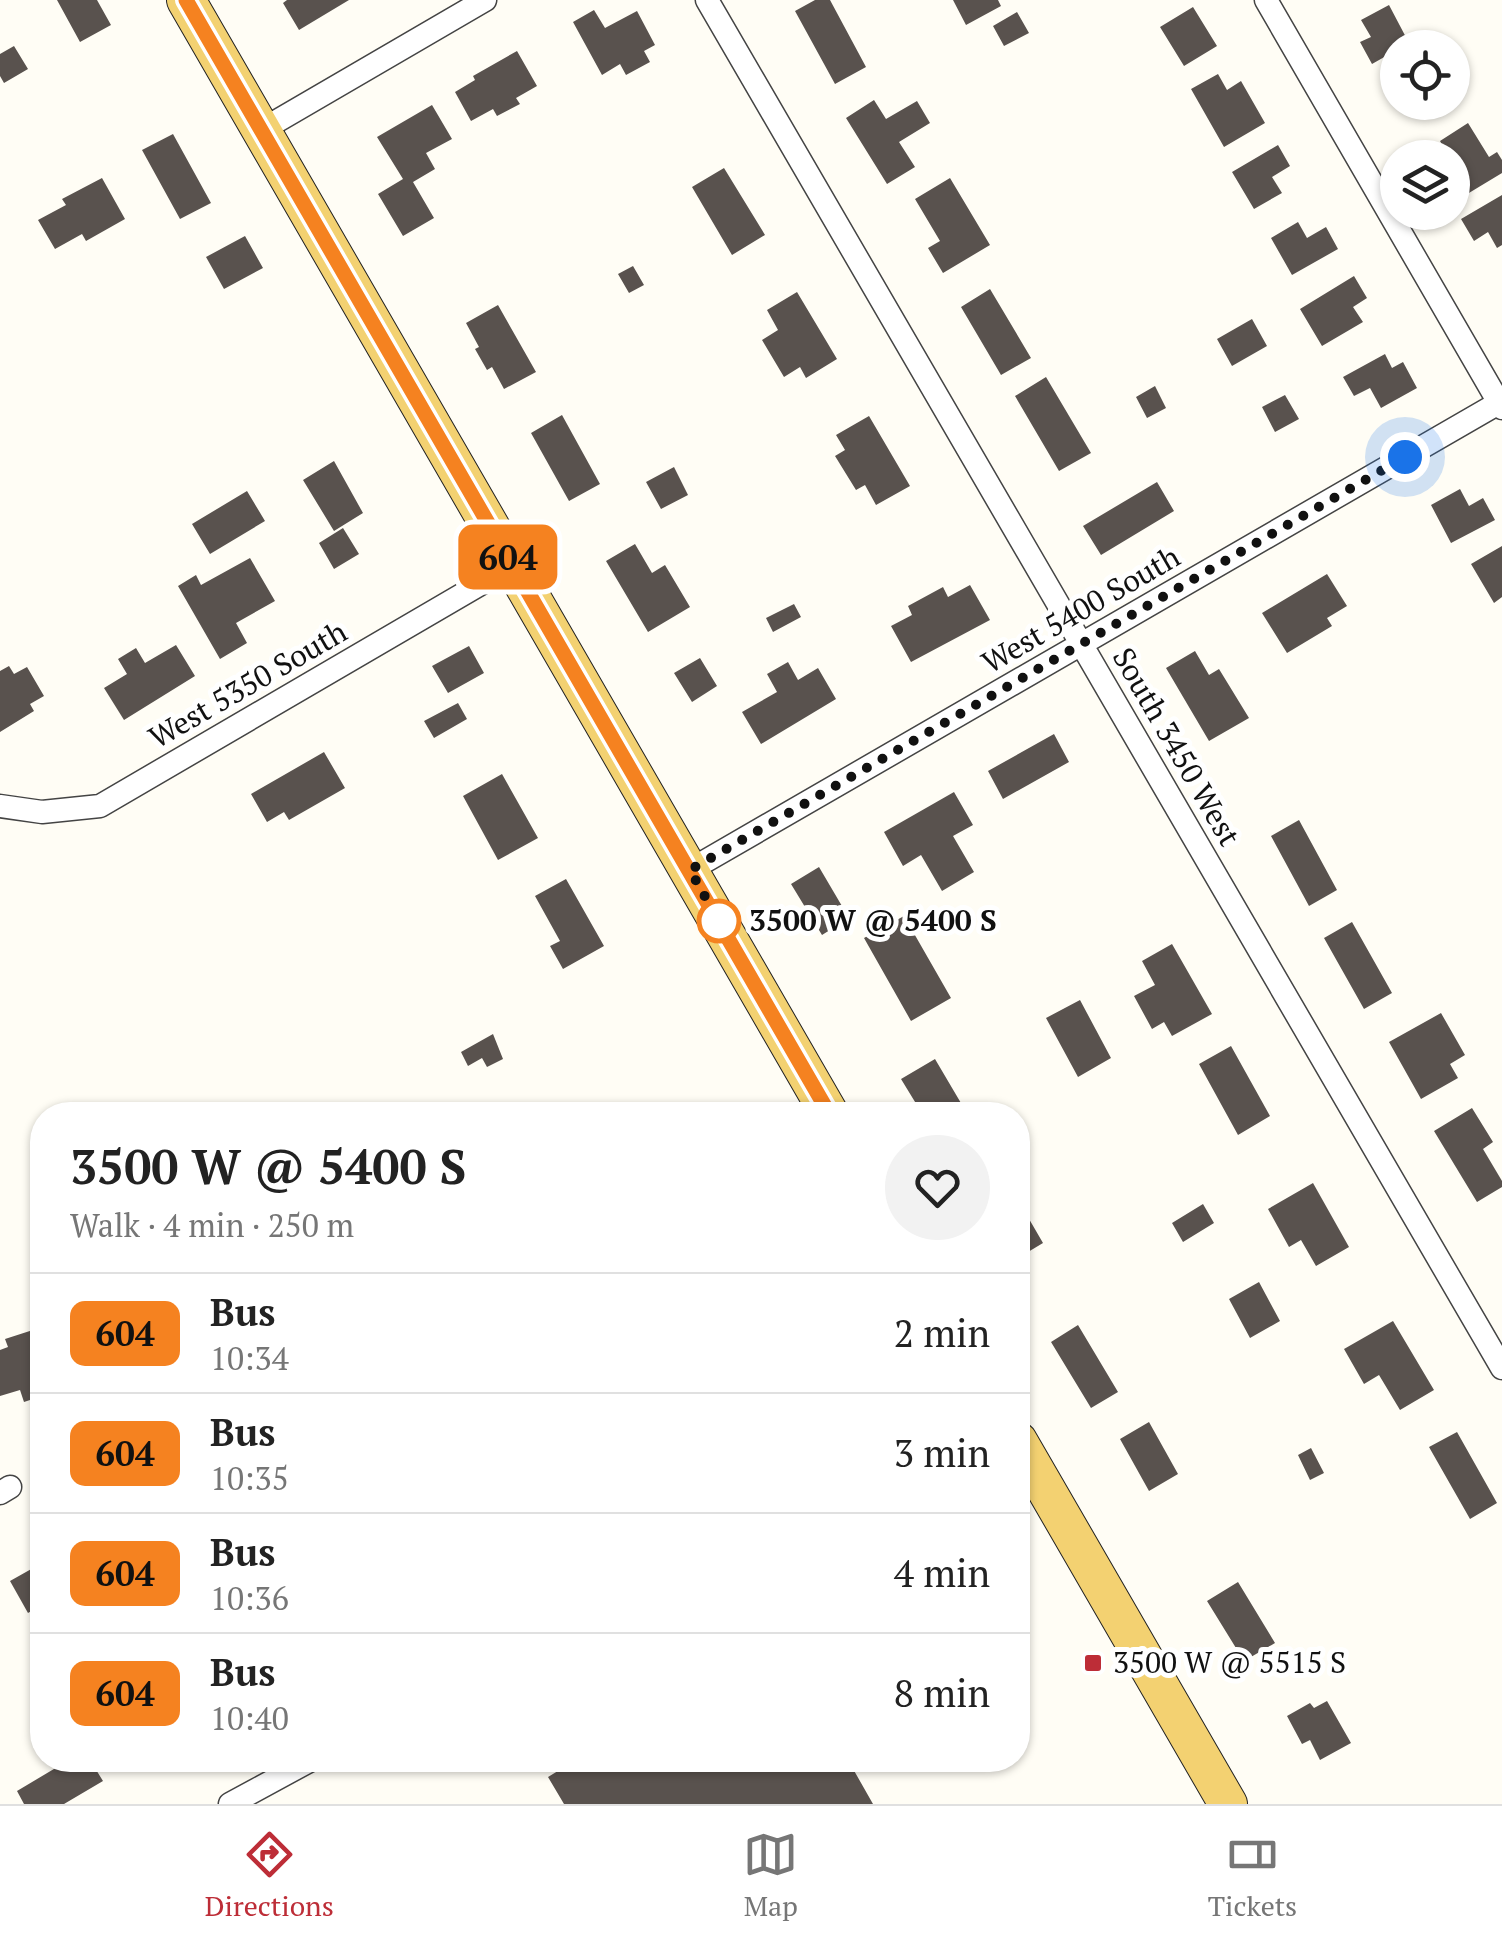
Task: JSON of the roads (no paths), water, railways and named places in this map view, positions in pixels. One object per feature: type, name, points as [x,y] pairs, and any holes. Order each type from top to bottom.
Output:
[{"type":"main road","points":[[186,0],[823,1102]]},
{"type":"main road","points":[[1030,1461],[1228,1804]]},
{"type":"street","points":[[260,130],[485,0]]},
{"type":"street","name":"South 3450 West","points":[[707,0],[1502,1368]]},
{"type":"street","points":[[1266,0],[1501,404]]},
{"type":"street","name":"West 5400 South","points":[[690,870],[1501,404]]},
{"type":"street","name":"West 5350 South","points":[[0,806],[42,812],[100,806],[513,565]]},
{"type":"street","points":[[230,1804],[289,1772]]},
{"type":"place","name":"3500 W @ 5400 S","points":[[719,921]]},
{"type":"place","name":"3500 W @ 5515 S","points":[[1093,1663]]}]
